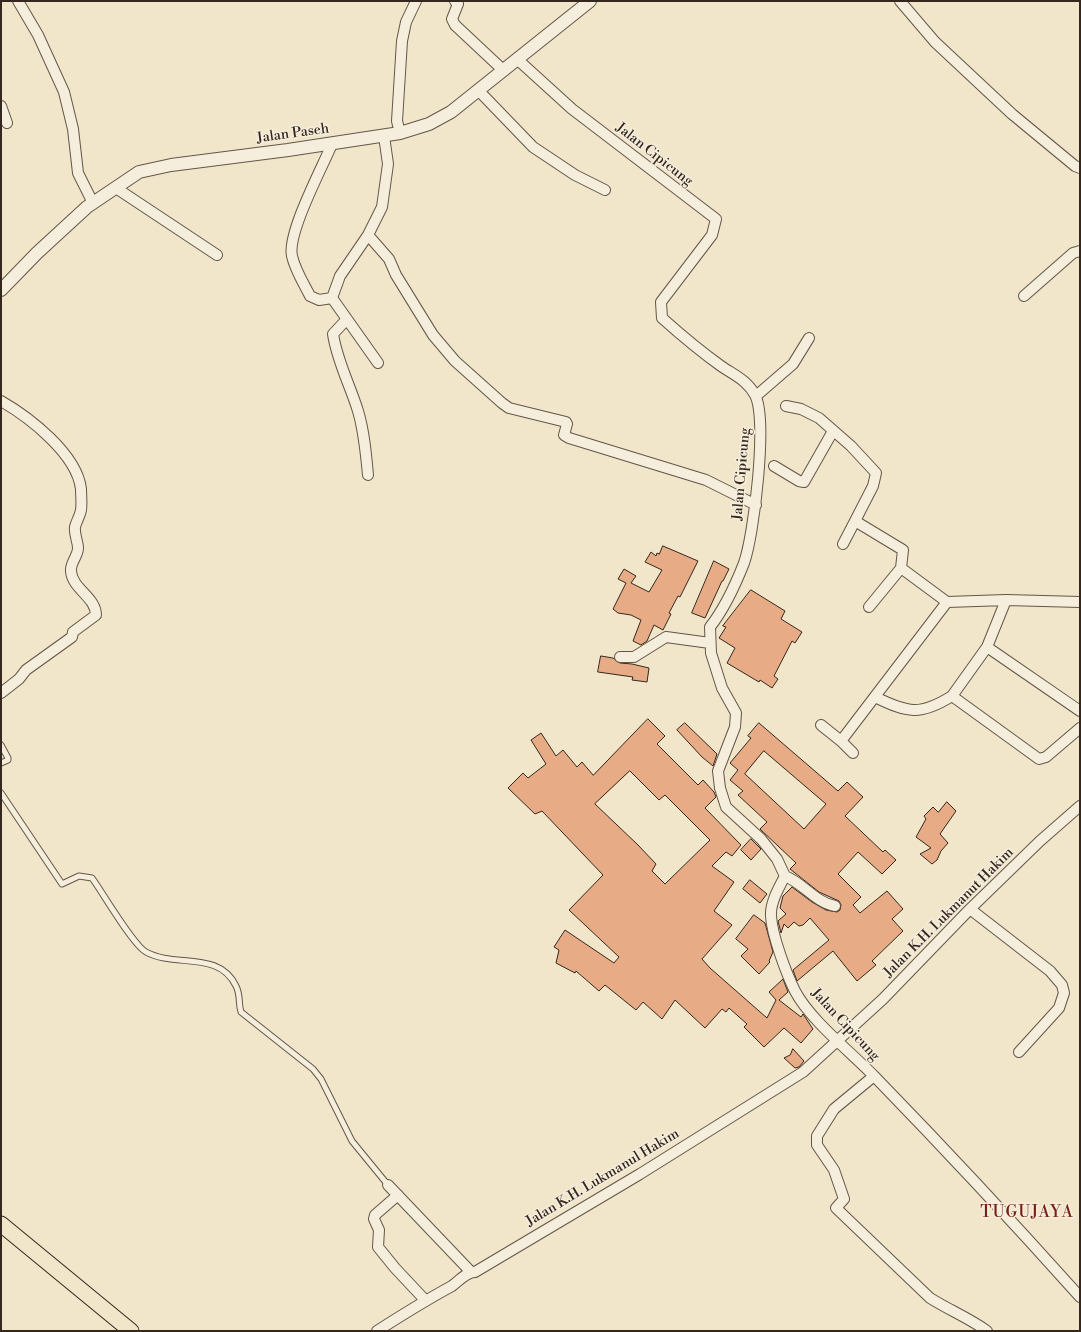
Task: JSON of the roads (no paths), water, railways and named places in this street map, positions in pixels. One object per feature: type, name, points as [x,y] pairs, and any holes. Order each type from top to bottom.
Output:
[{"type":"main road","points":[[1,1224],[131,1331]]},
{"type":"street","points":[[18,1],[38,35],[64,92],[73,129],[78,173],[93,203]]},
{"type":"street","points":[[400,133],[397,121],[402,42],[406,22],[416,1]]},
{"type":"street","points":[[455,1],[458,4],[452,19],[455,25],[503,70]]},
{"type":"street","name":"Jalan Paseh","points":[[1,290],[37,253],[93,203],[139,172],[171,165],[384,136],[400,133],[429,124],[451,112],[590,1]]},
{"type":"street","points":[[900,1],[935,42],[1006,109],[1074,166],[1080,168]]},
{"type":"street","name":"Jalan Cipicung","points":[[517,59],[572,109],[716,219],[712,235],[661,302],[662,318],[722,366],[741,377],[756,397],[761,429],[756,505],[744,562],[723,610],[710,627],[711,653],[722,688],[736,713],[735,727],[718,771],[720,788],[726,808],[761,839],[777,859],[785,876],[776,894],[771,915],[782,961],[795,991],[806,1007],[874,1076],[1024,1235],[1080,1297]]},
{"type":"street","points":[[478,90],[533,146],[575,175],[605,190]]},
{"type":"street","points":[[1,106],[7,123]]},
{"type":"street","points":[[332,298],[340,276],[368,235],[382,207],[388,164],[384,136]]},
{"type":"street","points":[[332,144],[299,218],[294,232],[292,256],[310,296],[319,300],[332,298]]},
{"type":"street","points":[[116,188],[217,255]]},
{"type":"street","points":[[368,235],[390,259],[396,275],[433,334],[455,361],[509,408],[566,422],[567,424],[564,435],[569,438],[706,480],[756,505]]},
{"type":"street","points":[[1024,296],[1073,252],[1080,251]]},
{"type":"street","points":[[332,298],[378,364]]},
{"type":"street","points":[[347,319],[333,334],[335,347],[358,410],[365,441],[368,475]]},
{"type":"street","points":[[756,397],[793,364],[809,338]]},
{"type":"street","points":[[1,401],[16,409],[56,443],[70,463],[81,487],[81,509],[75,528],[75,538],[78,549],[70,569],[71,575],[92,602],[96,610],[96,615],[73,632],[72,637],[26,670],[18,679],[1,693]]},
{"type":"street","points":[[786,406],[812,413],[851,446],[876,473],[873,486],[843,544]]},
{"type":"street","points":[[774,466],[799,481],[804,482],[833,431]]},
{"type":"street","points":[[855,521],[903,550],[901,568],[869,607]]},
{"type":"street","points":[[901,568],[947,602],[1006,600],[1080,602]]},
{"type":"street","points":[[875,697],[900,709],[913,711],[939,704],[952,696],[987,647],[1006,600]]},
{"type":"street","points":[[841,741],[947,602]]},
{"type":"street","points":[[620,656],[634,657],[666,637],[710,643]]},
{"type":"street","points":[[987,647],[1080,711]]},
{"type":"street","points":[[952,696],[1039,759],[1046,757],[1080,728]]},
{"type":"street","points":[[821,725],[853,753]]},
{"type":"street","name":"Jalan K.H. Lukmanut Hakim","points":[[838,1040],[883,999],[970,908],[1040,841],[1080,806]]},
{"type":"street","points":[[785,876],[794,879],[822,901],[835,906]]},
{"type":"street","points":[[970,908],[1050,971],[1062,984],[1064,993],[1059,1008],[1019,1052]]},
{"type":"street","name":"Jalan K.H. Lukmanul Hakim","points":[[377,1331],[425,1300],[453,1285],[471,1272],[475,1272],[640,1174],[803,1072],[838,1040]]},
{"type":"street","points":[[874,1076],[834,1109],[818,1136],[818,1145],[834,1170],[844,1199],[836,1208],[930,1298],[948,1309],[970,1319],[987,1331]]},
{"type":"street","points":[[388,1185],[471,1272]]},
{"type":"street","points":[[398,1194],[375,1215],[374,1219],[379,1230],[378,1247],[395,1268],[425,1300]]},
{"type":"lane","points":[[1,745],[8,758],[8,760],[1,763]]},
{"type":"lane","points":[[1,793],[62,884],[76,877],[85,876],[92,878],[139,948],[159,958],[181,961],[197,960],[209,963],[219,968],[232,979],[240,995],[241,1012],[313,1069],[321,1079],[352,1141],[388,1185]]},
{"type":"district","name":"TUGUJAYA","points":[[1027,1213]]}]
